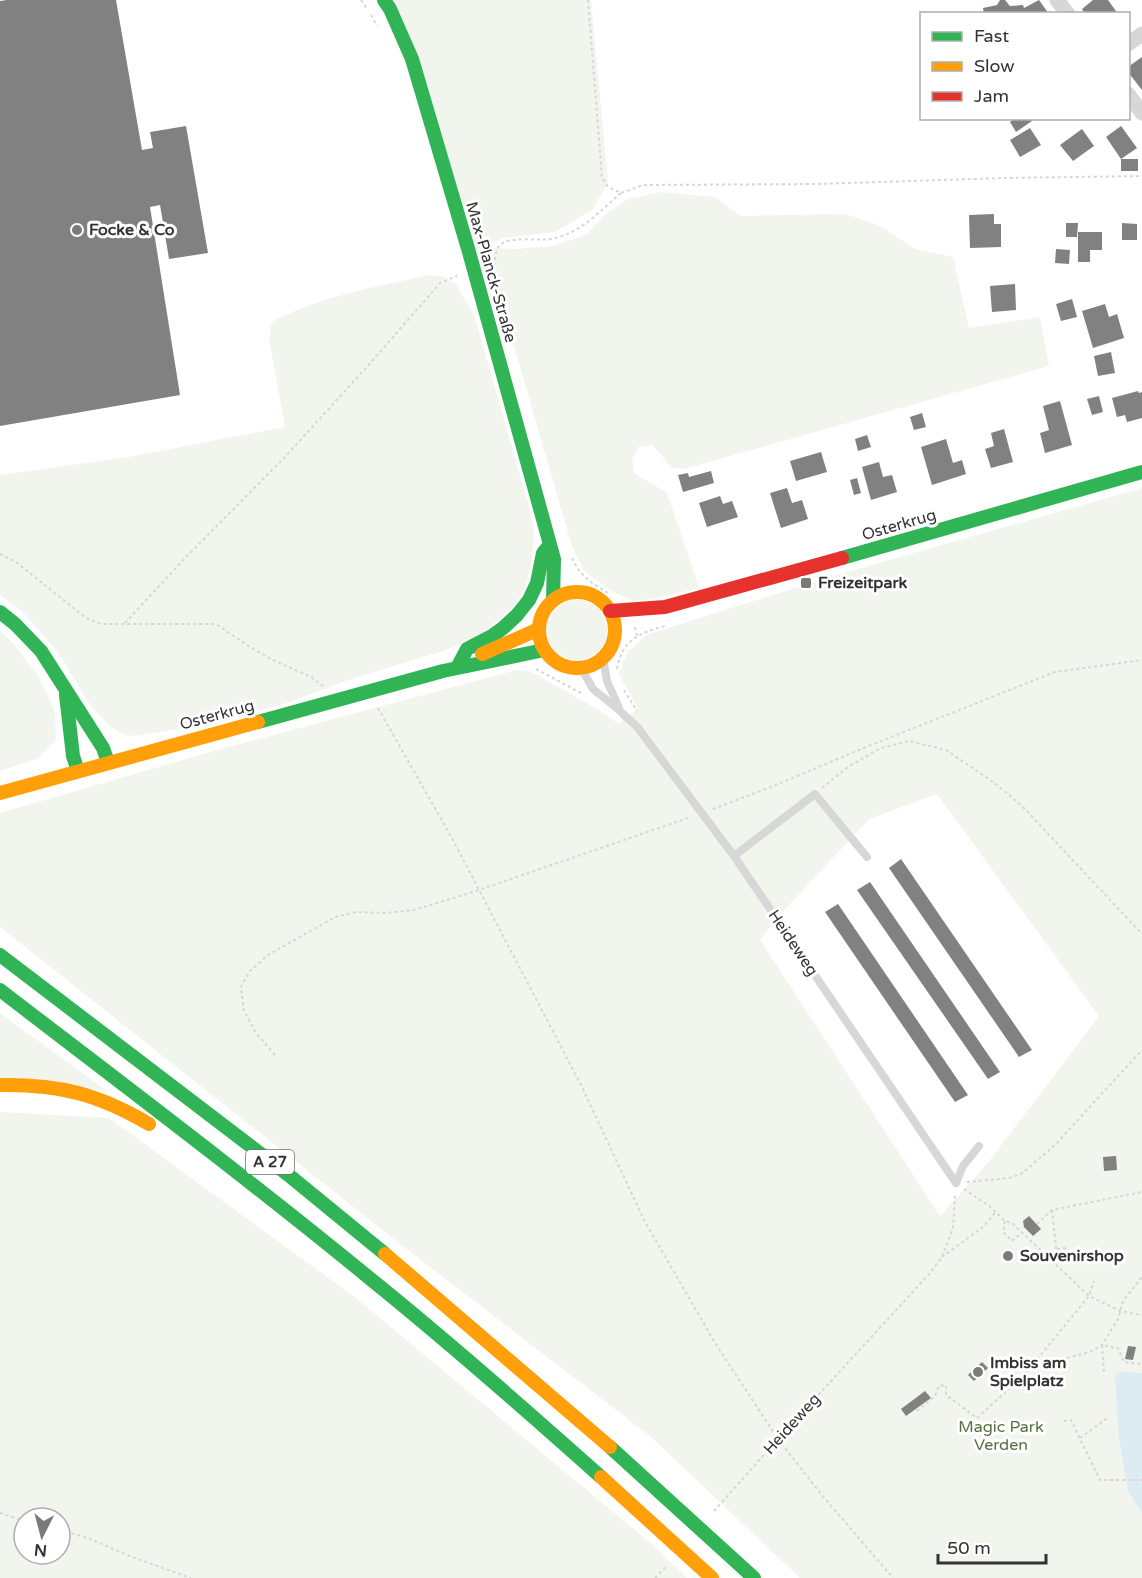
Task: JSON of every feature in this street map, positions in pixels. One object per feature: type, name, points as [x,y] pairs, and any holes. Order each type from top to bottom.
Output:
[{"type":"main road","name":"Max-Planck-Straße","points":[[384,0],[416,70],[483,302],[549,544],[554,559],[575,592]]},
{"type":"main road","name":"Osterkrug","points":[[610,611],[666,607],[1142,472]]},
{"type":"main road","points":[[459,664],[466,649],[503,628],[529,600],[537,584],[543,553],[549,544]]},
{"type":"main road","name":"Max-Planck-Straße","points":[[553,600],[554,559]]},
{"type":"main road","points":[[575,592],[594,596],[610,611],[614,620],[624,628],[603,658],[581,668],[567,667],[550,658],[540,640],[539,629],[541,618],[553,600],[575,592]]},
{"type":"main road","name":"Osterkrug","points":[[624,628],[666,607]]},
{"type":"main road","points":[[0,612],[41,651],[104,748],[108,762]]},
{"type":"main road","name":"Osterkrug","points":[[443,671],[539,629]]},
{"type":"main road","name":"Osterkrug","points":[[0,793],[443,671],[544,650]]},
{"type":"main road","points":[[66,690],[73,756],[78,771]]},
{"type":"main road","name":"A 27","points":[[0,955],[318,1200],[599,1437],[754,1578]]},
{"type":"main road","name":"A 27","points":[[0,990],[250,1183],[384,1290],[582,1459],[711,1578]]},
{"type":"main road","points":[[0,1085],[57,1087],[84,1093],[136,1115],[157,1129]]},
{"type":"main road","points":[[199,1160],[225,1179],[250,1183]]},
{"type":"street","points":[[1057,0],[1066,12]]},
{"type":"street","points":[[1130,97],[1142,113]]},
{"type":"lane","name":"Heideweg","points":[[603,658],[607,681],[619,710]]},
{"type":"lane","name":"Heideweg","points":[[581,668],[593,688],[638,728],[734,856],[956,1184]]},
{"type":"lane","points":[[734,856],[815,794],[867,857]]},
{"type":"lane","points":[[956,1184],[963,1166],[980,1146]]},
{"type":"path","points":[[588,0],[602,178],[608,187],[621,194]]},
{"type":"path","points":[[493,277],[497,249],[501,243],[510,240],[551,239],[565,234],[585,224],[621,194],[643,185],[818,184],[1142,176]]},
{"type":"path","points":[[125,623],[186,557],[284,458],[440,283],[460,275]]},
{"type":"path","points":[[0,554],[16,562],[86,618],[102,624],[216,624],[250,647],[311,677],[325,688]]},
{"type":"path","points":[[616,676],[619,660],[628,643],[646,631],[666,626]]},
{"type":"path","points":[[275,1055],[256,1033],[244,1011],[242,987],[249,972],[268,955],[335,917],[356,912],[386,913],[414,910],[479,890],[702,814],[1055,672],[1142,660]]},
{"type":"path","points":[[622,685],[639,714],[638,728]]},
{"type":"path","points":[[375,704],[453,840],[582,1088],[644,1220],[715,1343],[778,1439],[821,1494],[893,1578]]},
{"type":"path","points":[[815,794],[848,767],[881,748],[909,741],[946,750],[996,783],[1022,806],[1142,934]]},
{"type":"path","points":[[956,1184],[1009,1178],[1022,1174],[1054,1146],[1142,1050]]},
{"type":"path","points":[[956,1184],[989,1206],[1005,1221],[1012,1223],[1089,1296],[1120,1311],[1142,1315]]},
{"type":"path","name":"Heideweg","points":[[712,1513],[942,1257],[953,1228],[956,1184]]},
{"type":"path","points":[[1037,1224],[1052,1210],[1142,1192]]},
{"type":"path","points":[[1052,1210],[1057,1249],[1057,1257],[1053,1262]]},
{"type":"path","points":[[942,1257],[983,1227],[996,1212]]},
{"type":"path","points":[[1005,1221],[1003,1232],[1012,1241],[1021,1232]]},
{"type":"path","points":[[1025,1236],[1029,1232]]},
{"type":"path","points":[[1057,1249],[1067,1248]]},
{"type":"path","points":[[1030,1367],[1090,1352],[1102,1345],[1118,1319],[1123,1301],[1142,1277]]},
{"type":"path","points":[[917,1411],[935,1396],[939,1386],[946,1385],[946,1395],[976,1418],[1026,1374],[1089,1296],[1094,1281]]},
{"type":"path","points":[[1102,1345],[1118,1348],[1124,1362],[1142,1364]]},
{"type":"path","points":[[1102,1345],[1104,1372]]},
{"type":"path","points":[[1080,1438],[1109,1417]]},
{"type":"path","points":[[1064,1421],[1071,1420],[1100,1480],[1142,1480]]},
{"type":"path","points":[[72,1533],[191,1578]]},
{"type":"path","points":[[655,1578],[667,1566]]},
{"type":"green space","points":[[386,0],[591,0],[608,182],[593,209],[555,232],[503,238],[474,251]]},
{"type":"green space","points":[[661,192],[715,197],[741,216],[846,214],[880,226],[915,249],[953,257],[969,328],[1040,317],[1049,366],[684,469],[671,468],[652,445],[638,447],[632,460],[634,473],[667,493],[699,588],[658,598],[633,601],[610,590],[584,571],[571,543],[487,253],[491,248],[552,246],[586,235],[606,214],[628,199]]},
{"type":"green space","points":[[429,275],[443,277],[455,283],[474,315],[530,510],[534,531],[532,562],[526,584],[517,603],[481,635],[446,650],[348,680],[284,704],[198,726],[133,736],[120,733],[91,706],[59,654],[23,612],[0,595],[0,475],[129,457],[285,427],[269,338],[272,322],[309,305],[329,299]]},
{"type":"green space","name":"Magic Park Verden","points":[[1142,488],[1142,1578],[800,1578],[650,1436],[400,1244],[0,927],[0,813],[217,750],[517,670],[530,671],[619,724],[638,708],[619,675],[627,653],[646,635],[833,576]],"holes":[[[937,794],[1099,1016],[987,1164],[940,1216],[760,940],[789,905],[869,819]]]},
{"type":"green space","points":[[577,600],[594,605],[602,613],[607,630],[602,647],[594,655],[577,660],[560,655],[552,647],[547,630],[552,613],[560,605]]},
{"type":"green space","points":[[0,631],[38,675],[55,712],[56,740],[37,759],[0,771]]},
{"type":"green space","points":[[0,1013],[107,1091],[0,1079]]},
{"type":"green space","points":[[0,1112],[109,1118],[356,1298],[653,1545],[687,1578],[0,1578]]},
{"type":"shaded area","points":[[1118,1373],[1142,1373],[1142,1513],[1128,1491],[1119,1438],[1115,1378]]},
{"type":"building","name":"Focke & Co","points":[[116,0],[142,150],[153,148],[150,132],[186,126],[208,253],[169,259],[160,205],[150,207],[180,395],[0,426],[0,1]]},
{"type":"building","points":[[1000,0],[1005,0],[1010,6],[1023,5],[1024,8],[1039,0],[1048,12],[984,12],[983,8],[997,5]]},
{"type":"building","points":[[1093,0],[1108,0],[1117,12],[1084,12],[1082,9]]},
{"type":"building","points":[[1142,57],[1142,90],[1130,75],[1130,66]]},
{"type":"building","points":[[1012,120],[1032,121],[1016,132],[1010,122]]},
{"type":"building","points":[[1121,126],[1137,148],[1121,159],[1106,137]]},
{"type":"building","points":[[1030,128],[1041,145],[1020,157],[1010,140]]},
{"type":"building","points":[[1082,129],[1094,146],[1073,161],[1060,145]]},
{"type":"building","points":[[1121,159],[1138,159],[1138,171],[1121,171]]},
{"type":"building","points":[[994,214],[994,224],[1001,224],[1001,247],[970,248],[969,215]]},
{"type":"building","points":[[1066,223],[1078,223],[1077,237],[1066,237]]},
{"type":"building","points":[[1122,223],[1137,224],[1137,240],[1122,240]]},
{"type":"building","points":[[1078,232],[1102,232],[1102,250],[1090,250],[1090,262],[1078,262]]},
{"type":"building","points":[[1056,249],[1070,250],[1069,264],[1055,263]]},
{"type":"building","points":[[1015,284],[1016,310],[992,312],[990,286]]},
{"type":"building","points":[[1072,299],[1077,317],[1061,321],[1056,304]]},
{"type":"building","points":[[1105,304],[1109,317],[1117,314],[1124,338],[1093,348],[1082,311]]},
{"type":"building","points":[[1111,352],[1115,373],[1098,376],[1094,356]]},
{"type":"building","points":[[1142,392],[1142,418],[1127,422],[1125,415],[1117,417],[1112,398]]},
{"type":"building","points":[[1099,396],[1103,412],[1092,415],[1087,399]]},
{"type":"building","points":[[1060,401],[1072,445],[1045,453],[1040,433],[1049,430],[1043,406]]},
{"type":"building","points":[[922,413],[926,427],[914,430],[910,417]]},
{"type":"building","points":[[1004,429],[1013,462],[991,468],[985,449],[994,446],[991,433]]},
{"type":"building","points":[[867,435],[871,447],[858,451],[855,439]]},
{"type":"building","points":[[946,439],[953,463],[962,460],[966,474],[932,485],[921,447]]},
{"type":"building","points":[[821,452],[827,472],[796,481],[790,461]]},
{"type":"building","points":[[879,462],[883,477],[892,475],[897,492],[871,500],[862,467]]},
{"type":"building","points":[[711,471],[714,483],[683,492],[678,475],[688,473],[689,477]]},
{"type":"building","points":[[857,478],[861,493],[854,495],[850,480]]},
{"type":"building","points":[[787,488],[792,503],[802,500],[808,519],[781,528],[770,493]]},
{"type":"building","points":[[720,496],[723,504],[732,501],[738,517],[707,527],[699,503]]},
{"type":"building","points":[[901,859],[1032,1050],[1019,1057],[889,868]]},
{"type":"building","points":[[870,882],[1000,1072],[988,1079],[857,890]]},
{"type":"building","points":[[838,904],[968,1095],[955,1102],[825,912]]},
{"type":"building","points":[[1116,1156],[1117,1170],[1104,1171],[1103,1157]]},
{"type":"building","points":[[1029,1216],[1041,1229],[1033,1236],[1024,1227],[1023,1221]]},
{"type":"building","points":[[1128,1346],[1136,1347],[1133,1360],[1125,1359]]},
{"type":"building","name":"Imbiss am Spielplatz","points":[[982,1362],[988,1368],[974,1381],[968,1375]]},
{"type":"building","points":[[925,1391],[931,1398],[906,1416],[901,1409]]},
{"type":"traffic: fast","points":[[384,0],[412,59],[469,252],[554,559],[553,600]]},
{"type":"traffic: fast","points":[[842,558],[1142,472]]},
{"type":"traffic: fast","points":[[459,664],[467,649],[503,628],[529,600],[537,583],[543,553],[547,548]]},
{"type":"traffic: fast","points":[[0,612],[41,651],[103,748],[108,762]]},
{"type":"traffic: fast","points":[[258,722],[443,671],[544,650]]},
{"type":"traffic: fast","points":[[66,695],[73,756],[78,771]]},
{"type":"traffic: fast","points":[[0,955],[291,1177],[385,1254]]},
{"type":"traffic: fast","points":[[0,990],[327,1244],[460,1353],[601,1477]]},
{"type":"traffic: fast","points":[[610,1447],[754,1578]]},
{"type":"traffic: slow","points":[[577,592],[592,595],[604,603],[612,615],[615,630],[612,645],[604,657],[592,665],[577,668],[562,665],[550,657],[542,645],[539,630],[542,615],[550,603],[562,595],[577,592]]},
{"type":"traffic: slow","points":[[482,654],[539,629]]},
{"type":"traffic: slow","points":[[0,793],[258,722]]},
{"type":"traffic: slow","points":[[0,1085],[41,1086],[78,1093],[112,1105],[149,1124]]},
{"type":"traffic: slow","points":[[385,1254],[610,1447]]},
{"type":"traffic: slow","points":[[601,1477],[712,1578]]},
{"type":"traffic: jam","points":[[610,611],[665,607],[842,558]]},
{"type":"place","name":"Focke & Co","points":[[77,230]]},
{"type":"place","name":"Freizeitpark","points":[[806,583]]},
{"type":"place","name":"Souvenirshop","points":[[1008,1256]]},
{"type":"place","name":"Imbiss am Spielplatz","points":[[978,1372]]}]
